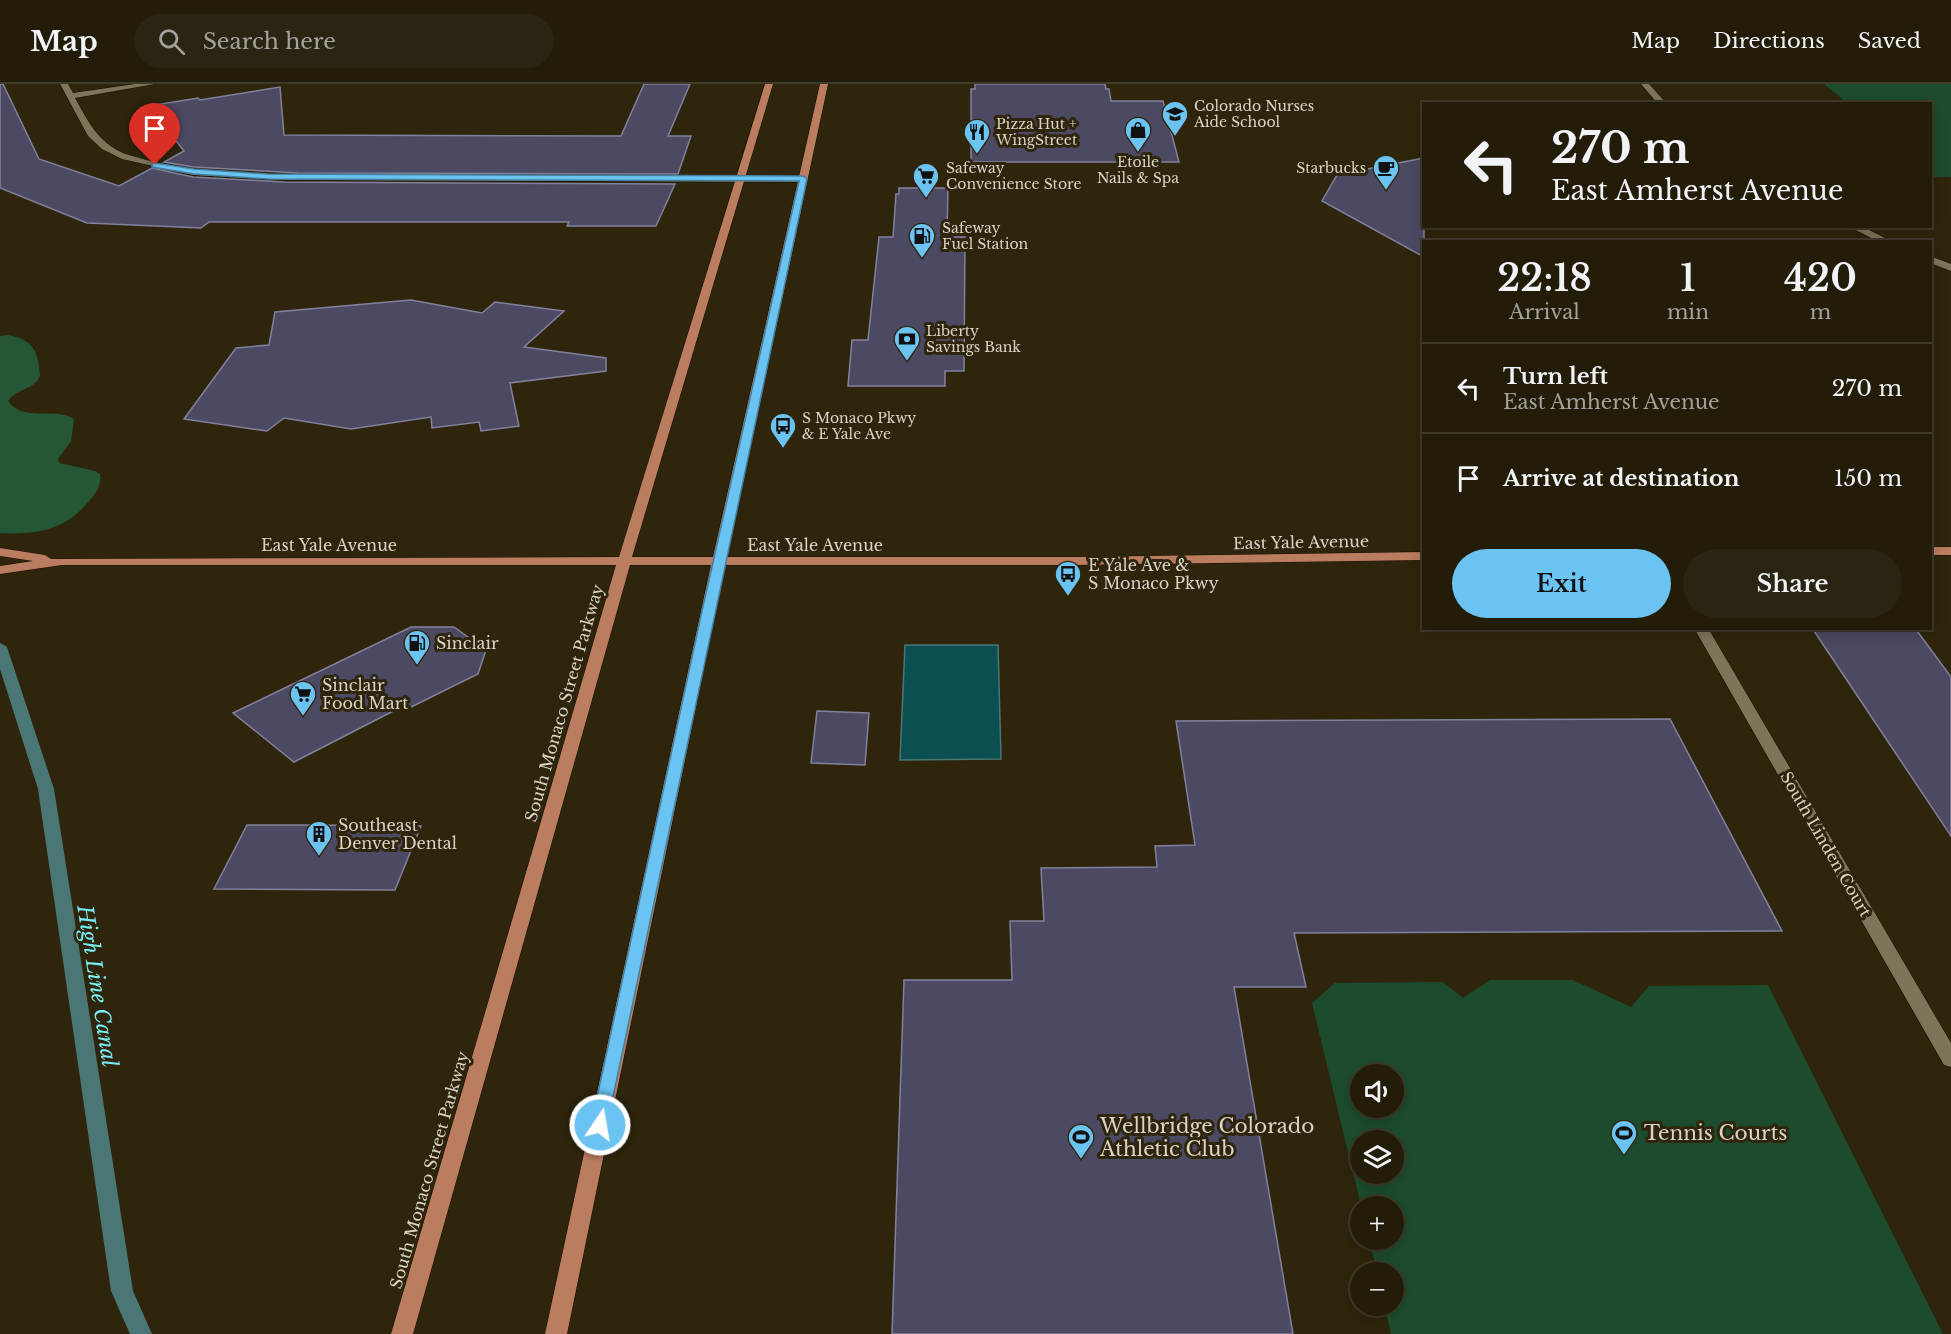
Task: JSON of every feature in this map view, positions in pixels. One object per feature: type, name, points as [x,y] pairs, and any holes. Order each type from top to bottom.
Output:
[{"type":"main road","name":"South Monaco Street Parkway","points":[[402,1334],[624,561],[769,84]]},
{"type":"main road","points":[[556,1334],[719,561],[824,84]]},
{"type":"main road","points":[[1932,551],[1951,551]]},
{"type":"main road","name":"East Yale Avenue","points":[[0,552],[62,561],[1140,561],[1422,556]]},
{"type":"main road","name":"East Yale Avenue","points":[[0,570],[62,561]]},
{"type":"street","points":[[64,84],[92,136],[105,147],[125,157],[194,172],[284,177],[803,179]]},
{"type":"street","points":[[71,96],[151,84]]},
{"type":"street","points":[[1645,84],[1661,102]]},
{"type":"street","points":[[1856,228],[1884,240]]},
{"type":"street","points":[[1932,260],[1951,268]]},
{"type":"street","name":"South Linden Court","points":[[1702,630],[1951,1060]]},
{"type":"green space","points":[[1824,84],[1951,84],[1951,177],[1935,177],[1932,175],[1932,102],[1846,102]]},
{"type":"green space","points":[[8,335],[24,340],[33,348],[38,360],[40,376],[34,384],[8,401],[22,411],[66,415],[74,419],[71,441],[58,459],[59,463],[100,474],[99,485],[94,494],[71,518],[50,528],[26,533],[0,533],[0,336]]},
{"type":"green space","name":"Tennis Courts","points":[[1490,980],[1573,980],[1631,1007],[1649,986],[1768,985],[1943,1334],[1391,1334],[1387,1316],[1404,1316],[1404,1262],[1375,1262],[1372,1250],[1404,1250],[1404,1196],[1359,1196],[1356,1184],[1404,1184],[1404,1130],[1350,1130],[1350,1160],[1312,1003],[1335,983],[1443,982],[1463,998]]},
{"type":"water","points":[[905,645],[998,645],[1001,759],[900,760]]},
{"type":"building","points":[[0,84],[3,84],[39,159],[119,186],[152,168],[193,177],[284,182],[675,184],[656,226],[567,226],[569,222],[209,222],[201,228],[87,223],[0,188]]},
{"type":"building","points":[[644,84],[690,84],[668,136],[691,136],[678,174],[298,173],[194,167],[164,162],[184,151],[149,106],[280,87],[284,135],[621,136]]},
{"type":"building","points":[[975,84],[1105,84],[1106,89],[1109,89],[1111,101],[1163,101],[1179,162],[971,162],[971,89],[975,89]]},
{"type":"building","points":[[1422,158],[1424,240],[1422,240],[1422,256],[1322,201],[1337,175]]},
{"type":"building","points":[[899,188],[948,188],[947,237],[965,237],[964,371],[945,371],[945,386],[848,386],[852,340],[868,340],[879,237],[893,237],[896,194],[899,194]]},
{"type":"building","points":[[411,300],[482,313],[495,302],[564,311],[524,347],[606,358],[606,371],[510,383],[519,426],[481,431],[479,422],[432,428],[431,417],[351,429],[284,418],[267,431],[184,419],[236,348],[269,345],[275,312]]},
{"type":"building","points":[[411,627],[454,627],[486,650],[478,674],[409,708],[405,705],[294,762],[233,713]]},
{"type":"building","points":[[1813,630],[1916,630],[1951,677],[1951,836]]},
{"type":"building","points":[[817,711],[869,713],[865,765],[811,763]]},
{"type":"building","name":"Wellbridge Colorado Athletic Club","points":[[1670,719],[1782,931],[1294,933],[1306,987],[1234,987],[1293,1334],[892,1334],[904,980],[1012,980],[1010,921],[1044,921],[1041,868],[1157,867],[1155,846],[1195,845],[1176,721]]},
{"type":"building","name":"Southeast Denver Dental","points":[[247,825],[421,826],[395,890],[214,889]]},
{"type":"waterway","name":"High Line Canal","points":[[0,647],[46,789],[122,1291],[141,1334]]},
{"type":"place","name":"Colorado Nurses Aide School","points":[[1175,137]]},
{"type":"place","name":"Etoile Nails & Spa","points":[[1138,153]]},
{"type":"place","name":"Pizza Hut + WingStreet","points":[[977,155]]},
{"type":"place","name":"Starbucks","points":[[1386,191]]},
{"type":"place","name":"Safeway Convenience Store","points":[[926,199]]},
{"type":"place","name":"Safeway Fuel Station","points":[[922,259]]},
{"type":"place","name":"Liberty Savings Bank","points":[[907,362]]},
{"type":"place","name":"S Monaco Pkwy & E Yale Ave","points":[[783,449]]},
{"type":"place","name":"E Yale Ave & S Monaco Pkwy","points":[[1068,597]]},
{"type":"place","name":"Sinclair","points":[[417,666]]},
{"type":"place","name":"Sinclair Food Mart","points":[[303,717]]},
{"type":"place","name":"Southeast Denver Dental","points":[[319,857]]},
{"type":"place","name":"Tennis Courts","points":[[1624,1156]]},
{"type":"place","name":"Wellbridge Colorado Athletic Club","points":[[1081,1160]]},
{"type":"route","points":[[155,165],[236,176],[803,179],[708,611],[600,1125]]}]
